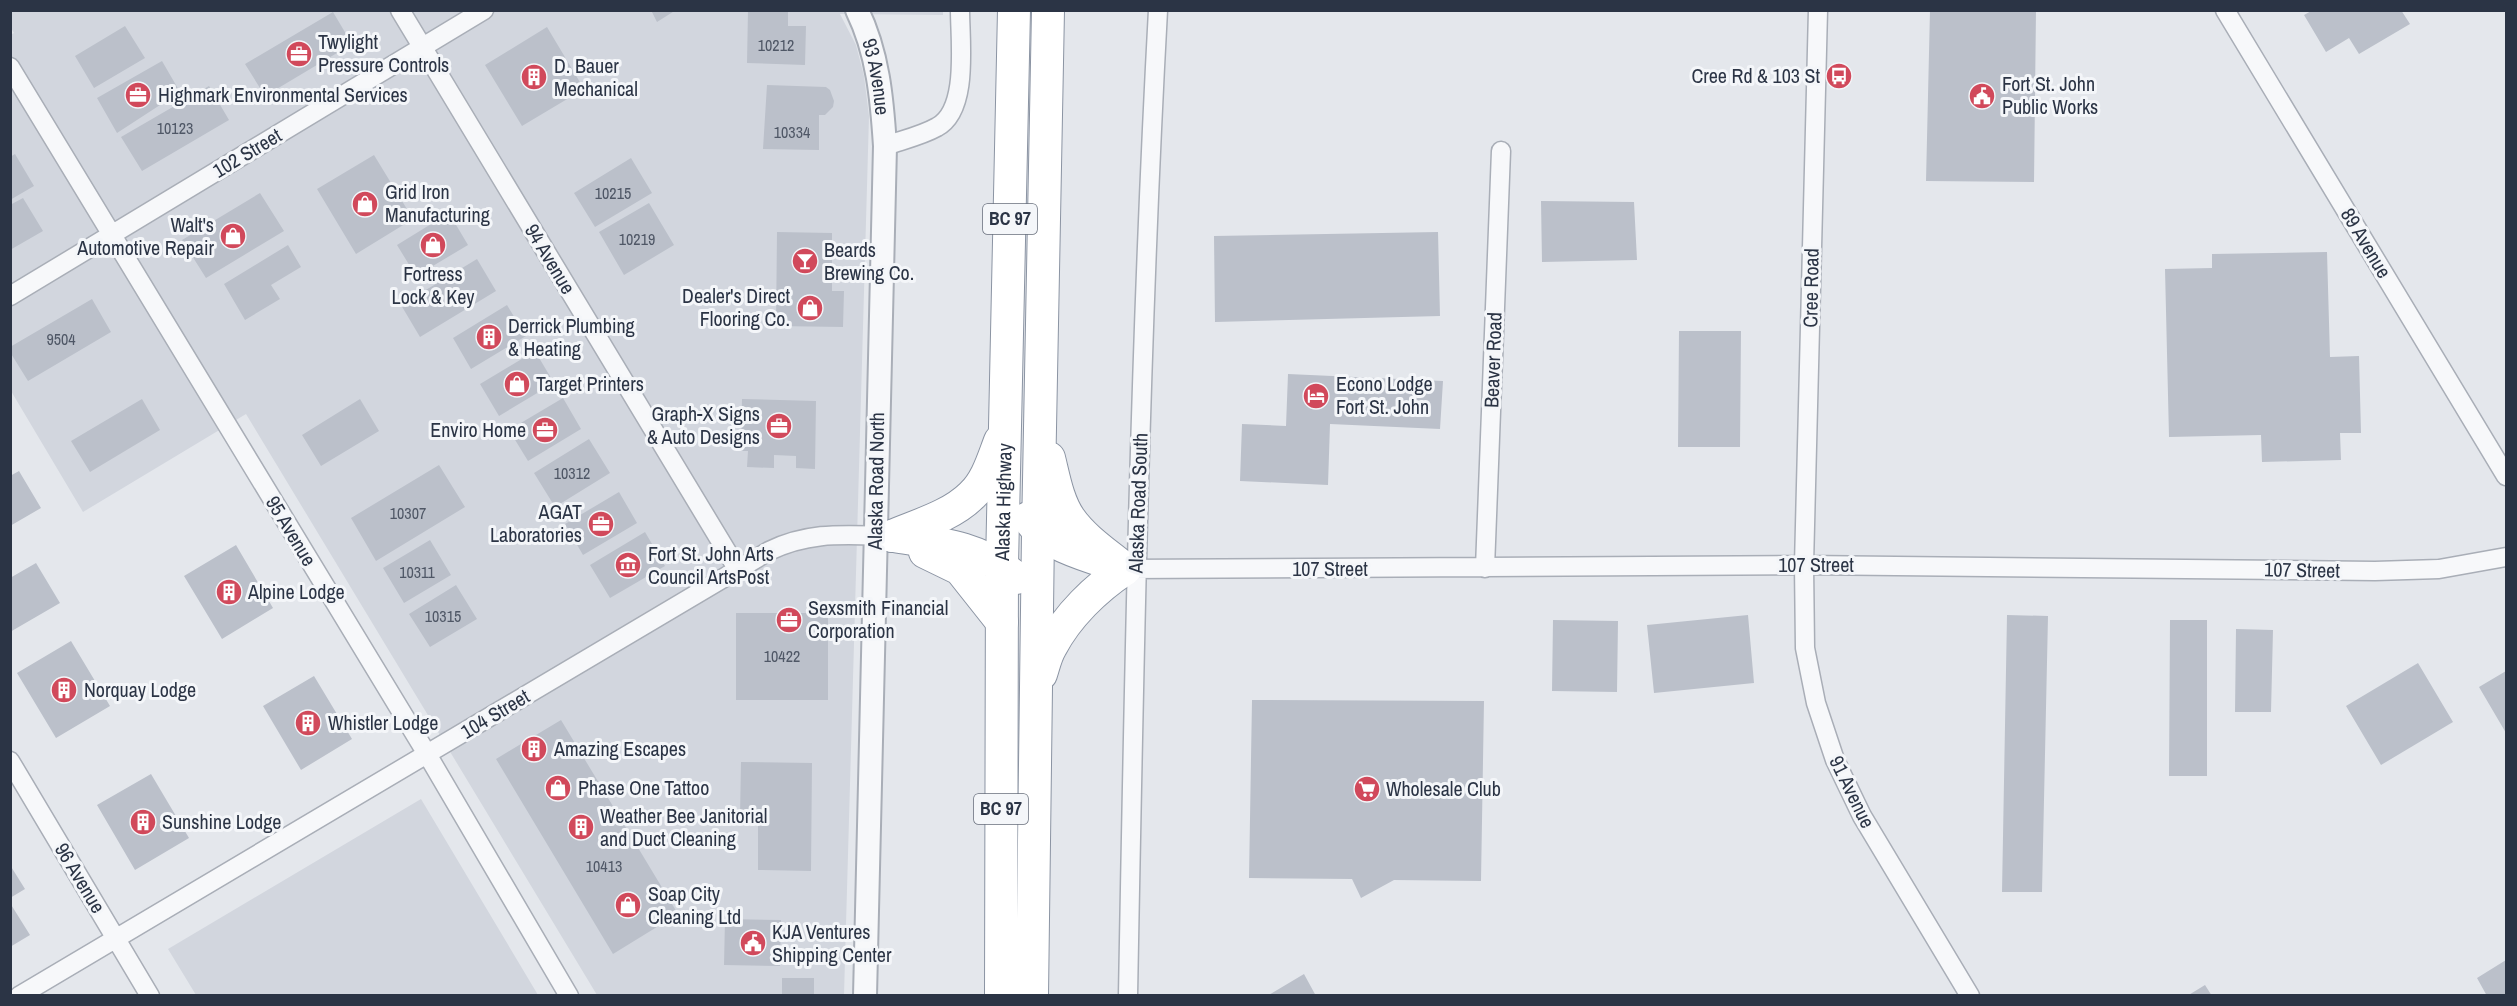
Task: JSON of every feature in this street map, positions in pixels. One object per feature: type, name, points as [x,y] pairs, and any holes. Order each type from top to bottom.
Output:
[{"type":"highway","name":"Alaska Highway","points":[[1000,996],[1002,565],[1014,10]]},
{"type":"highway","name":"Alaska Highway","points":[[1032,996],[1035,691],[1048,10]]},
{"type":"highway","points":[[883,536],[949,512],[972,495],[988,472],[1006,427]]},
{"type":"highway","points":[[1040,427],[1058,493],[1070,519],[1091,541],[1130,570]]},
{"type":"highway","points":[[1005,486],[1038,532],[1070,550],[1130,570]]},
{"type":"highway","points":[[883,536],[952,544],[979,553],[1002,565],[1037,596]]},
{"type":"highway","points":[[883,536],[960,569],[1002,622]]},
{"type":"highway","points":[[1035,691],[1051,647],[1069,621],[1105,583],[1130,570]]},
{"type":"street","name":"94 Avenue","points":[[400,10],[738,570]]},
{"type":"street","name":"102 Street","points":[[10,296],[484,10]]},
{"type":"street","name":"93 Avenue","points":[[857,10],[874,55],[882,95],[885,146]]},
{"type":"street","points":[[885,146],[939,126],[952,114],[959,96],[960,10]]},
{"type":"street","name":"Alaska Road South","points":[[1128,996],[1130,570],[1158,10]]},
{"type":"street","name":"Cree Road","points":[[1804,565],[1818,10]]},
{"type":"street","name":"89 Avenue","points":[[2225,10],[2506,476]]},
{"type":"street","name":"95 Avenue","points":[[10,67],[427,754],[569,996]]},
{"type":"street","name":"Alaska Road North","points":[[865,996],[883,536],[885,146]]},
{"type":"street","name":"Beaver Road","points":[[1485,568],[1501,151]]},
{"type":"street","name":"104 Street","points":[[19,996],[769,551],[799,538],[820,535],[883,536]]},
{"type":"street","name":"107 Street","points":[[1130,570],[1804,565],[2375,571],[2439,569],[2506,557]]},
{"type":"street","name":"91 Avenue","points":[[1804,565],[1805,648],[1816,703],[1835,760],[1862,816],[1970,996]]},
{"type":"street","name":"96 Avenue","points":[[10,761],[150,996]]},
{"type":"shaded area","points":[[11,10],[943,11],[943,15],[840,14],[856,45],[864,76],[869,116],[844,995],[597,995],[246,414],[83,512],[11,391],[10,35],[14,33],[11,28]]},
{"type":"shaded area","points":[[421,799],[538,995],[196,995],[168,949]]},
{"type":"building","points":[[651,10],[676,10],[657,22]]},
{"type":"building","points":[[748,10],[788,10],[788,26],[806,26],[805,65],[747,63]]},
{"type":"building","name":"Fort St. John Public Works","points":[[1930,10],[2036,10],[2034,182],[1926,181]]},
{"type":"building","points":[[2313,10],[2401,10],[2410,24],[2359,54],[2349,38],[2326,52],[2304,15]]},
{"type":"building","name":"Twylight Pressure Controls","points":[[333,12],[352,44],[265,96],[245,64]]},
{"type":"building","points":[[125,26],[145,58],[94,88],[75,56]]},
{"type":"building","name":"D. Bauer Mechanical","points":[[547,27],[584,89],[522,126],[485,65]]},
{"type":"building","name":"Highmark Environmental Services","points":[[162,61],[180,92],[117,133],[97,98]]},
{"type":"building","points":[[767,85],[826,87],[830,90],[834,101],[833,107],[825,115],[819,115],[819,150],[763,149]]},
{"type":"building","points":[[209,86],[229,120],[142,171],[121,137]]},
{"type":"building","points":[[15,154],[34,186],[10,200],[10,157]]},
{"type":"building","name":"Grid Iron Manufacturing","points":[[374,155],[413,219],[356,254],[317,189]]},
{"type":"building","points":[[631,158],[652,193],[595,227],[574,193]]},
{"type":"building","name":"Walt's Automotive Repair","points":[[260,193],[284,231],[206,278],[182,240]]},
{"type":"building","points":[[23,198],[43,231],[10,250],[10,205]]},
{"type":"building","points":[[1541,201],[1634,202],[1637,260],[1542,262]]},
{"type":"building","points":[[649,203],[674,245],[624,275],[599,232]]},
{"type":"building","name":"Fortress Lock & Key","points":[[449,213],[468,245],[416,276],[397,245]]},
{"type":"building","points":[[777,232],[832,233],[832,291],[844,291],[843,327],[776,326]]},
{"type":"building","points":[[1438,232],[1440,316],[1215,322],[1214,236]]},
{"type":"building","points":[[288,245],[301,267],[271,285],[280,299],[245,320],[224,284]]},
{"type":"building","points":[[2327,252],[2330,357],[2359,356],[2361,433],[2340,433],[2341,460],[2262,462],[2261,435],[2169,437],[2165,269],[2212,268],[2212,254]]},
{"type":"building","points":[[477,259],[496,291],[420,337],[401,305]]},
{"type":"building","points":[[92,299],[111,332],[28,381],[10,352],[10,347]]},
{"type":"building","name":"Derrick Plumbing & Heating","points":[[507,305],[526,336],[471,369],[453,338]]},
{"type":"building","points":[[1679,331],[1741,331],[1740,447],[1678,447]]},
{"type":"building","name":"Target Printers","points":[[535,351],[554,383],[499,416],[480,384]]},
{"type":"building","points":[[1288,374],[1443,381],[1440,429],[1330,424],[1328,485],[1240,481],[1242,424],[1286,426]]},
{"type":"building","name":"Enviro Home","points":[[563,398],[581,429],[528,461],[509,430]]},
{"type":"building","points":[[142,399],[160,430],[90,472],[71,441]]},
{"type":"building","points":[[360,399],[379,431],[321,466],[302,435]]},
{"type":"building","name":"Graph-X Signs & Auto Designs","points":[[742,399],[816,401],[815,469],[796,468],[796,456],[774,455],[774,468],[747,467],[748,451],[741,451]]},
{"type":"building","points":[[589,439],[610,473],[555,507],[534,473]]},
{"type":"building","points":[[439,465],[465,507],[376,561],[351,518]]},
{"type":"building","points":[[19,471],[41,508],[10,526],[10,476]]},
{"type":"building","name":"AGAT Laboratories","points":[[619,492],[637,523],[583,555],[565,524]]},
{"type":"building","name":"Fort St. John Arts Council ArtsPost","points":[[645,532],[665,566],[610,598],[590,565]]},
{"type":"building","points":[[430,540],[451,575],[404,603],[383,568]]},
{"type":"building","name":"Alpine Lodge","points":[[236,545],[273,608],[222,639],[184,576]]},
{"type":"building","points":[[36,563],[60,603],[10,632],[10,578]]},
{"type":"building","points":[[456,585],[477,619],[430,647],[409,614]]},
{"type":"building","points":[[736,613],[828,613],[828,700],[736,700]]},
{"type":"building","points":[[1748,615],[1754,683],[1654,693],[1647,625]]},
{"type":"building","points":[[2007,615],[2048,616],[2042,892],[2002,892]]},
{"type":"building","points":[[1553,620],[1618,621],[1617,692],[1552,691]]},
{"type":"building","points":[[2170,620],[2207,620],[2207,776],[2169,776]]},
{"type":"building","points":[[2236,629],[2273,630],[2271,712],[2235,712]]},
{"type":"building","name":"Norquay Lodge","points":[[71,641],[110,706],[56,738],[17,673]]},
{"type":"building","points":[[2418,663],[2453,722],[2381,765],[2346,706]]},
{"type":"building","points":[[2506,671],[2506,733],[2479,687]]},
{"type":"building","name":"Whistler Lodge","points":[[314,676],[352,739],[301,770],[263,706]]},
{"type":"building","name":"Wholesale Club","points":[[1252,700],[1484,701],[1481,881],[1394,880],[1361,898],[1352,879],[1249,878]]},
{"type":"building","points":[[561,720],[678,914],[613,954],[496,759]]},
{"type":"building","points":[[741,762],[812,763],[811,871],[758,870],[758,816],[740,816]]},
{"type":"building","name":"Sunshine Lodge","points":[[151,774],[189,838],[135,870],[97,805]]},
{"type":"building","points":[[10,865],[25,889],[10,898]]},
{"type":"building","points":[[10,903],[30,935],[10,947]]},
{"type":"building","name":"KJA Ventures Shipping Center","points":[[725,919],[781,920],[780,966],[724,965]]},
{"type":"building","points":[[2506,960],[2506,996],[2487,996],[2477,978]]},
{"type":"building","points":[[1304,974],[1316,996],[1267,996]]},
{"type":"building","points":[[782,978],[814,978],[814,996],[782,996]]},
{"type":"building","points":[[2205,985],[2212,996],[2187,996]]},
{"type":"place","name":"Twylight Pressure Controls","points":[[299,54]]},
{"type":"place","name":"Cree Rd & 103 St","points":[[1839,76]]},
{"type":"place","name":"D. Bauer Mechanical","points":[[534,77]]},
{"type":"place","name":"Highmark Environmental Services","points":[[138,95]]},
{"type":"place","name":"Fort St. John Public Works","points":[[1982,96]]},
{"type":"place","name":"Grid Iron Manufacturing","points":[[365,204]]},
{"type":"place","name":"Walt's Automotive Repair","points":[[233,236]]},
{"type":"place","name":"Fortress Lock & Key","points":[[433,245]]},
{"type":"place","name":"Beards Brewing Co.","points":[[805,261]]},
{"type":"place","name":"Dealer's Direct Flooring Co.","points":[[810,308]]},
{"type":"place","name":"Derrick Plumbing & Heating","points":[[489,337]]},
{"type":"place","name":"Target Printers","points":[[517,384]]},
{"type":"place","name":"Econo Lodge Fort St. John","points":[[1316,396]]},
{"type":"place","name":"Graph-X Signs & Auto Designs","points":[[779,426]]},
{"type":"place","name":"Enviro Home","points":[[545,430]]},
{"type":"place","name":"AGAT Laboratories","points":[[601,524]]},
{"type":"place","name":"Fort St. John Arts Council ArtsPost","points":[[628,565]]},
{"type":"place","name":"Alpine Lodge","points":[[229,592]]},
{"type":"place","name":"Sexsmith Financial Corporation","points":[[789,620]]},
{"type":"place","name":"Norquay Lodge","points":[[64,690]]},
{"type":"place","name":"Whistler Lodge","points":[[308,723]]},
{"type":"place","name":"Amazing Escapes","points":[[534,749]]},
{"type":"place","name":"Phase One Tattoo","points":[[558,788]]},
{"type":"place","name":"Wholesale Club","points":[[1367,789]]},
{"type":"place","name":"Sunshine Lodge","points":[[143,822]]},
{"type":"place","name":"Weather Bee Janitorial and Duct Cleaning","points":[[581,827]]},
{"type":"place","name":"Soap City Cleaning Ltd","points":[[628,905]]},
{"type":"place","name":"KJA Ventures Shipping Center","points":[[753,943]]}]
